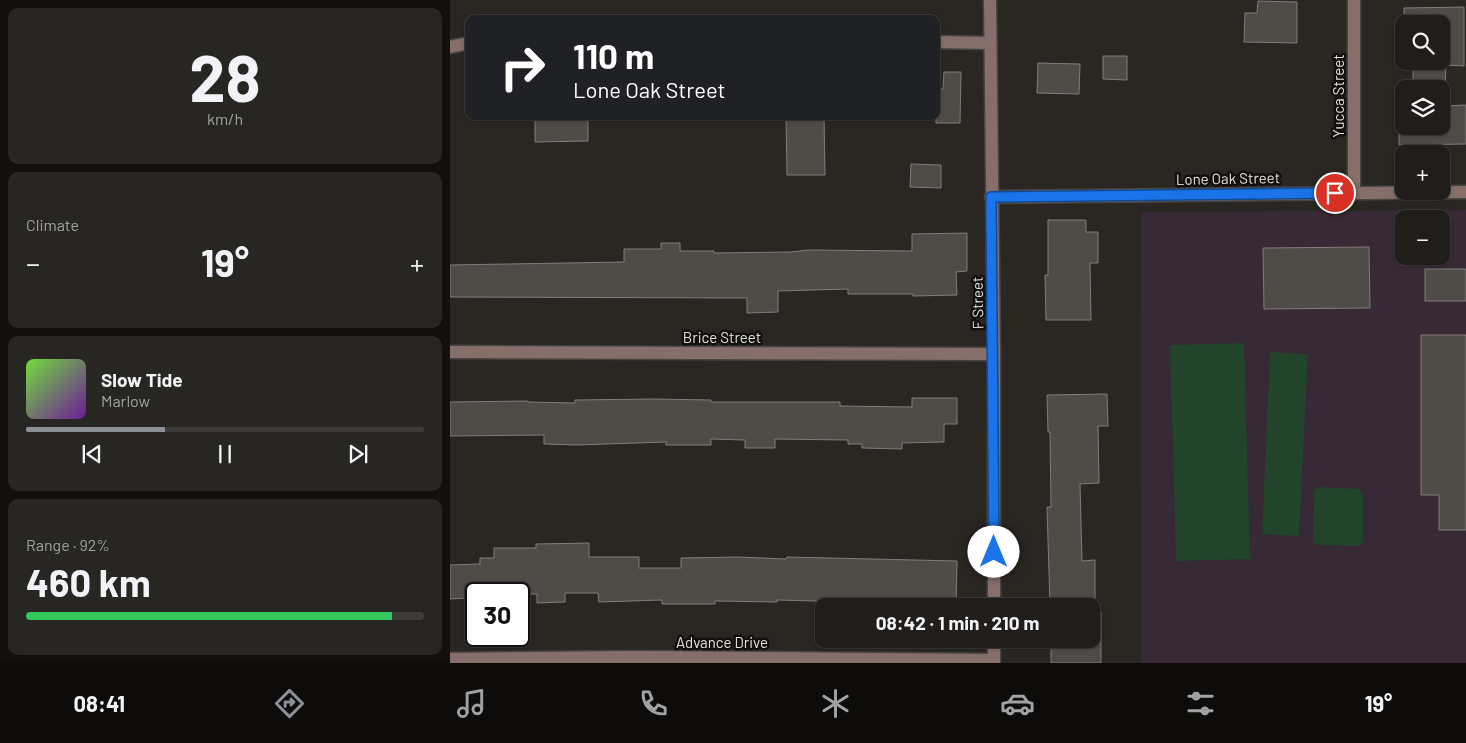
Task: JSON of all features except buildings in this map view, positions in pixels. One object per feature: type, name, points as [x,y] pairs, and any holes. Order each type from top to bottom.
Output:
[{"type":"street","name":"F Street","points":[[990,0],[994,354],[994,598]]},
{"type":"street","name":"Yucca Street","points":[[1354,0],[1354,192]]},
{"type":"street","points":[[940,42],[990,42]]},
{"type":"street","points":[[450,47],[465,44]]},
{"type":"street","name":"Lone Oak Street","points":[[991,197],[1466,192]]},
{"type":"street","name":"Brice Street","points":[[450,352],[994,354]]},
{"type":"street","points":[[994,648],[994,662]]},
{"type":"street","name":"Advance Drive","points":[[450,659],[994,662]]},
{"type":"shaded area","points":[[1395,210],[1395,265],[1450,265],[1450,210],[1466,210],[1466,663],[1142,663],[1141,212]]},
{"type":"green space","points":[[1244,343],[1250,559],[1176,561],[1170,345]]},
{"type":"green space","points":[[1270,352],[1308,354],[1299,536],[1262,534]]},
{"type":"green space","points":[[1320,487],[1359,489],[1363,496],[1363,542],[1358,546],[1317,545],[1313,542],[1314,490]]},
{"type":"route","points":[[994,552],[994,354],[991,197],[1335,193]]}]
